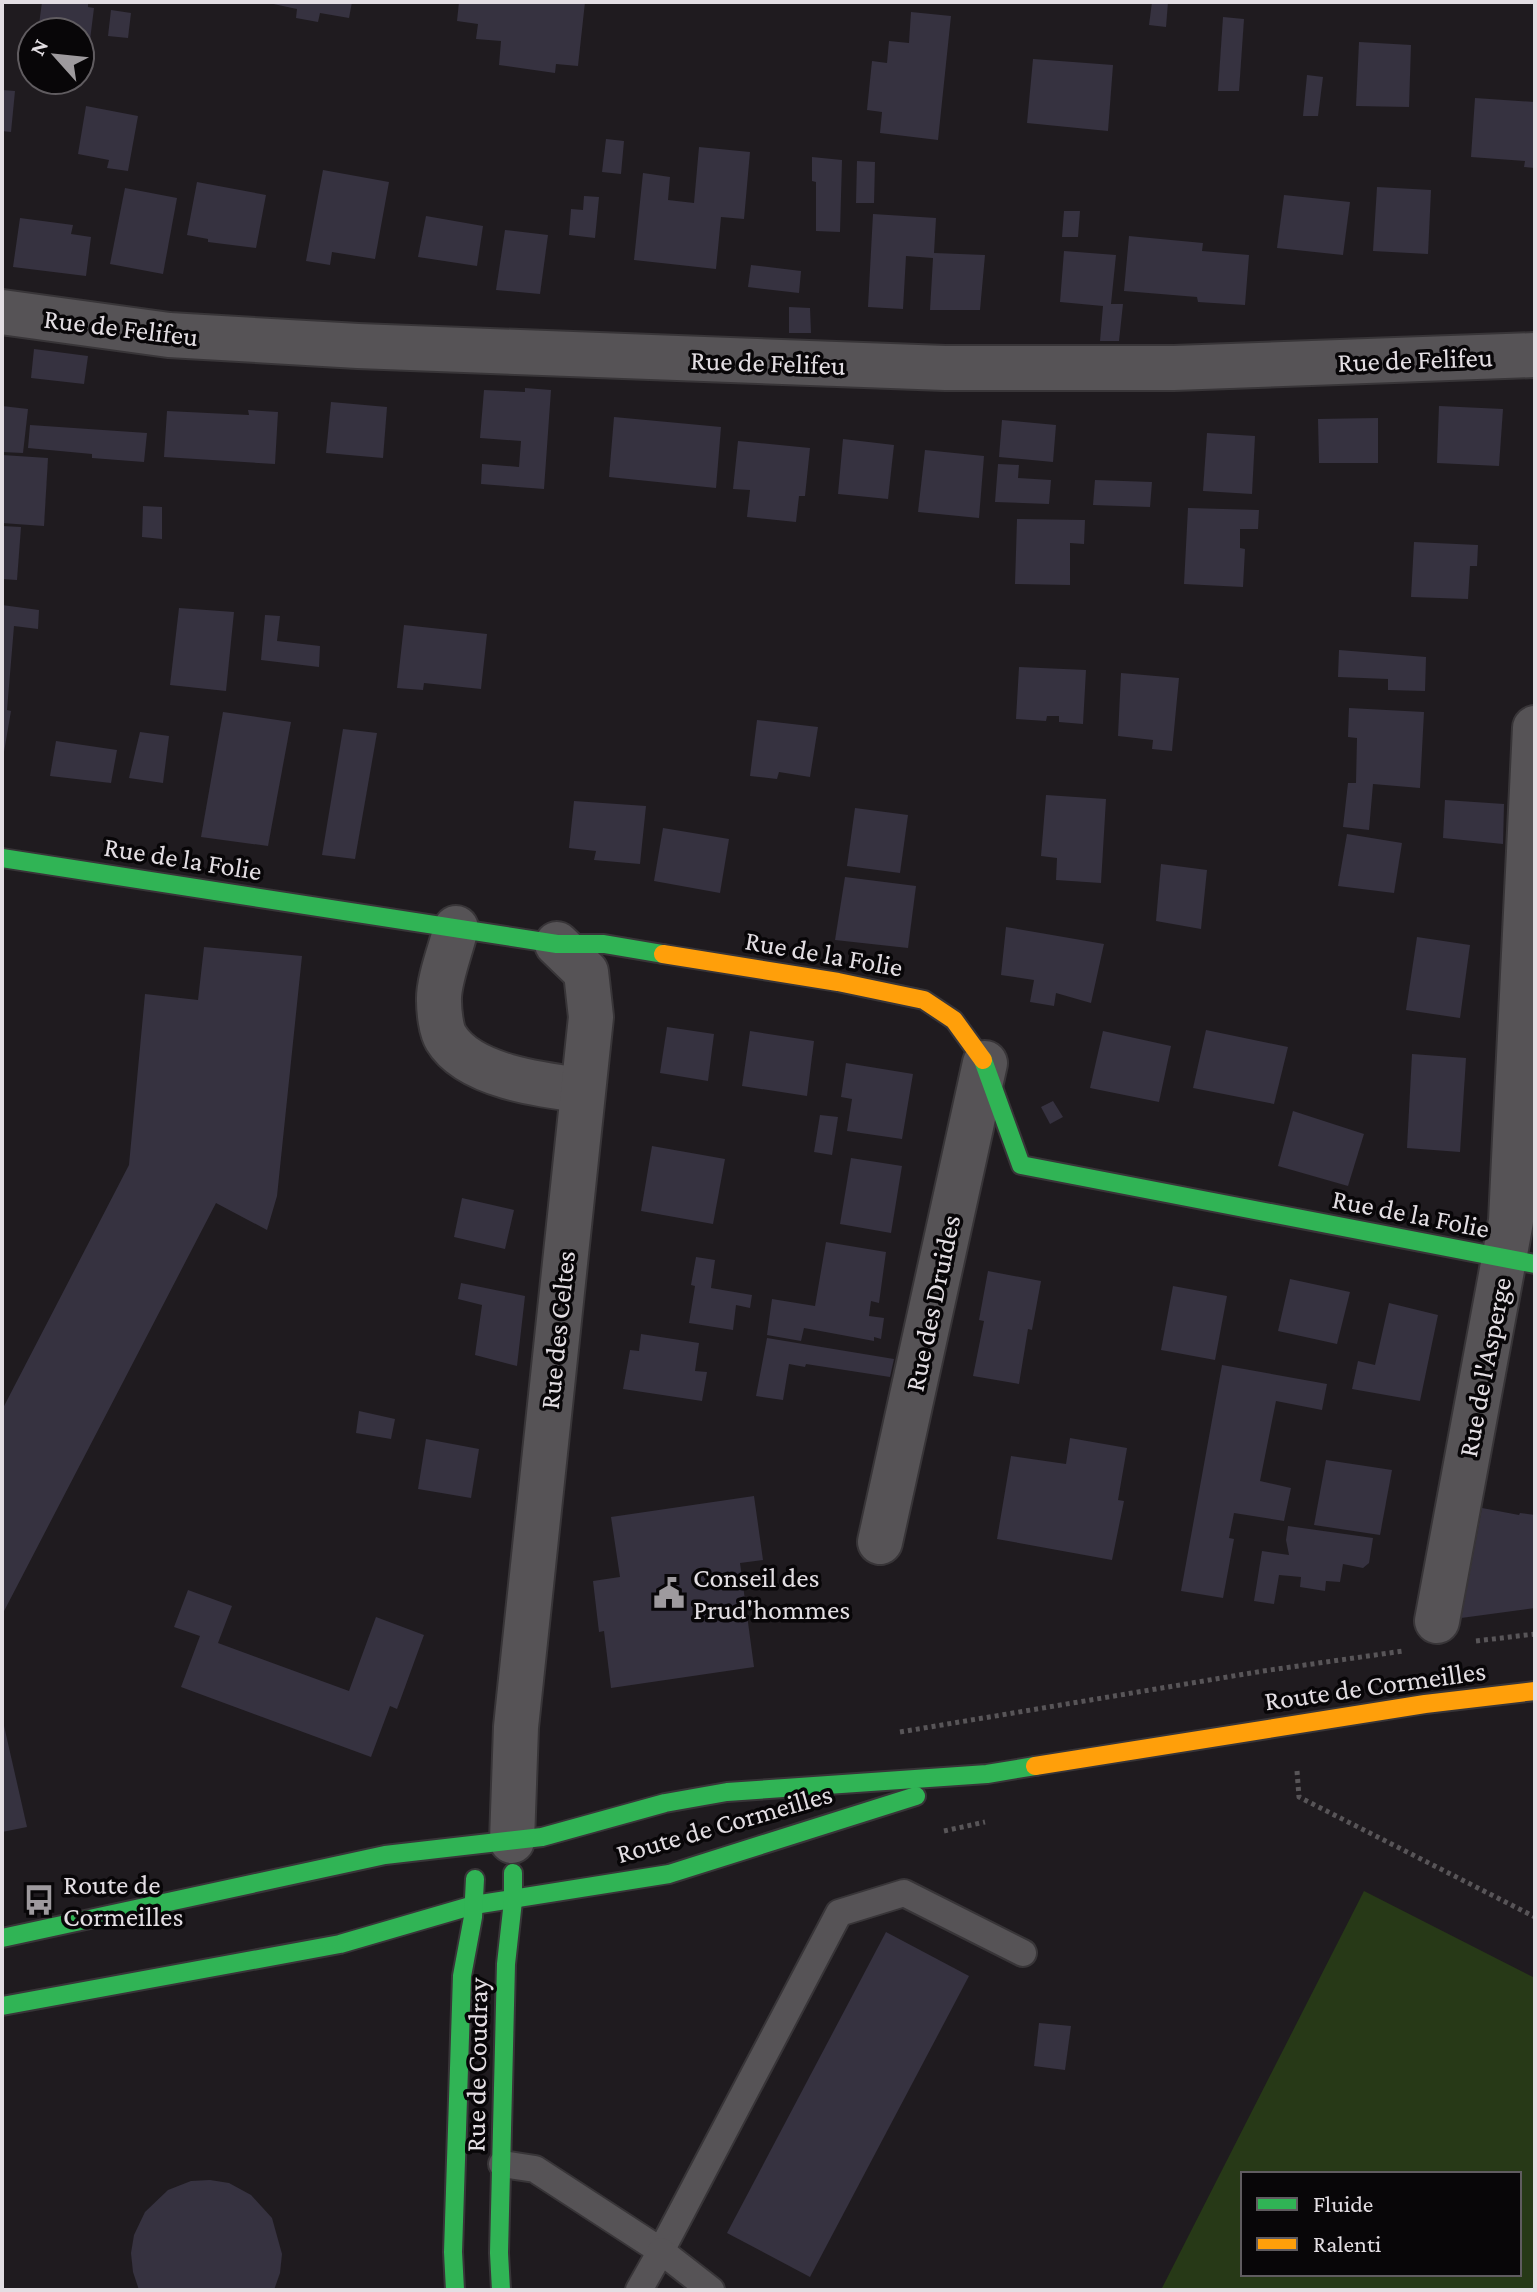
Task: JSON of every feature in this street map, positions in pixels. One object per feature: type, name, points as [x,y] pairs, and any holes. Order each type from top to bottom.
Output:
[{"type":"street","name":"Rue de Felifeu","points":[[2,312],[184,336],[358,346],[945,368],[1174,368],[1535,355]]},
{"type":"street","name":"Rue de l'Asperge","points":[[1438,1638],[1520,1261],[1511,1221],[1535,728]]},
{"type":"street","name":"Rue de la Folie","points":[[2,858],[557,944],[604,944],[838,982],[924,1000],[954,1020],[985,1063],[1021,1165],[1520,1261]]},
{"type":"street","points":[[456,928],[438,999],[444,1036],[464,1057],[495,1072],[543,1085],[582,1090]]},
{"type":"street","name":"Rue des Celtes","points":[[494,1843],[516,1727],[591,1017],[586,972],[557,944]]},
{"type":"street","name":"Rue des Druides","points":[[880,1542],[985,1063]]},
{"type":"street","name":"Route de Cormeilles","points":[[2,1938],[385,1855],[542,1837],[665,1803],[727,1792],[987,1774],[1425,1704],[1535,1691]]},
{"type":"street","name":"Route de Cormeilles","points":[[2,2006],[340,1944],[474,1905],[669,1874],[987,1774]]},
{"type":"street","name":"Rue de Coudray","points":[[494,1843],[513,1901],[506,1964],[499,2253],[501,2290]]},
{"type":"street","name":"Rue de Coudray","points":[[455,2290],[453,2252],[462,1976],[474,1905],[494,1843]]},
{"type":"lane","points":[[639,2290],[839,1913],[904,1893],[1023,1953]]},
{"type":"lane","points":[[502,2164],[535,2169],[661,2251],[711,2290]]},
{"type":"path","points":[[891,1733],[1248,1674],[1438,1638],[1535,1634]]},
{"type":"path","points":[[1296,1762],[1299,1797],[1535,1917]]},
{"type":"green space","points":[[1364,1891],[1535,1978],[1535,2290],[1161,2290]]},
{"type":"building","points":[[42,2],[88,2],[88,7],[94,8],[93,16],[40,16]]},
{"type":"building","points":[[264,2],[352,2],[349,18],[320,13],[318,22],[296,18],[297,9]]},
{"type":"building","points":[[459,2],[585,2],[578,66],[556,64],[555,73],[499,65],[501,41],[476,39],[478,24],[457,21]]},
{"type":"building","points":[[1152,2],[1168,2],[1166,27],[1149,25]]},
{"type":"building","points":[[111,10],[131,13],[128,38],[108,36]]},
{"type":"building","points":[[911,12],[951,16],[938,140],[880,133],[882,112],[867,110],[872,61],[887,63],[889,41],[909,43]]},
{"type":"building","points":[[1223,17],[1244,19],[1239,91],[1218,91]]},
{"type":"building","points":[[1359,42],[1411,45],[1409,107],[1356,106]]},
{"type":"building","points":[[1033,59],[1113,65],[1108,131],[1027,123]]},
{"type":"building","points":[[1307,75],[1323,77],[1318,116],[1303,116]]},
{"type":"building","points":[[2,90],[15,91],[11,132],[2,131]]},
{"type":"building","points":[[1475,98],[1535,102],[1535,168],[1524,167],[1525,161],[1471,157]]},
{"type":"building","points":[[86,106],[138,116],[128,171],[107,168],[109,160],[78,154]]},
{"type":"building","points":[[606,139],[624,141],[621,174],[602,172]]},
{"type":"building","points":[[699,147],[750,152],[744,219],[721,217],[716,269],[634,260],[643,173],[670,177],[668,200],[694,203]]},
{"type":"building","points":[[812,157],[842,160],[840,232],[816,231],[816,182],[812,181]]},
{"type":"building","points":[[857,161],[875,162],[874,203],[856,203]]},
{"type":"building","points":[[323,170],[389,182],[375,259],[332,252],[330,265],[306,261]]},
{"type":"building","points":[[197,182],[266,195],[256,248],[208,242],[208,239],[187,235]]},
{"type":"building","points":[[1377,187],[1431,190],[1428,254],[1373,251]]},
{"type":"building","points":[[125,188],[177,198],[163,274],[110,264]]},
{"type":"building","points":[[1284,195],[1350,202],[1343,255],[1277,248]]},
{"type":"building","points":[[584,196],[599,197],[595,238],[569,235],[571,209],[583,210]]},
{"type":"building","points":[[1064,211],[1080,211],[1078,237],[1062,237]]},
{"type":"building","points":[[873,214],[936,218],[934,253],[985,255],[980,310],[930,310],[933,258],[906,256],[903,309],[868,307]]},
{"type":"building","points":[[426,216],[483,226],[477,266],[418,257]]},
{"type":"building","points":[[20,218],[73,225],[71,234],[91,237],[86,276],[13,267]]},
{"type":"building","points":[[505,230],[548,235],[540,294],[496,290]]},
{"type":"building","points":[[1129,236],[1203,243],[1202,251],[1249,255],[1245,305],[1198,302],[1197,297],[1124,291]]},
{"type":"building","points":[[1064,251],[1116,255],[1111,304],[1123,304],[1119,341],[1100,341],[1103,306],[1060,302]]},
{"type":"building","points":[[751,265],[801,271],[799,293],[748,287]]},
{"type":"building","points":[[789,307],[810,308],[811,333],[789,333]]},
{"type":"building","points":[[34,349],[88,356],[84,384],[31,378]]},
{"type":"building","points":[[525,388],[551,390],[544,489],[481,484],[482,464],[519,467],[521,441],[480,438],[484,390],[525,392]]},
{"type":"building","points":[[331,402],[387,407],[383,458],[326,453]]},
{"type":"building","points":[[2,406],[28,409],[23,453],[2,452]]},
{"type":"building","points":[[1439,406],[1503,409],[1499,466],[1437,463]]},
{"type":"building","points":[[248,410],[278,412],[275,464],[164,457],[167,411],[249,415]]},
{"type":"building","points":[[614,417],[721,427],[716,488],[609,477]]},
{"type":"building","points":[[1378,418],[1378,463],[1319,463],[1318,419]]},
{"type":"building","points":[[1002,420],[1056,425],[1053,462],[999,457]]},
{"type":"building","points":[[30,425],[147,433],[144,462],[28,448]]},
{"type":"building","points":[[1207,433],[1255,436],[1252,494],[1203,491]]},
{"type":"building","points":[[843,439],[894,445],[888,499],[838,494]]},
{"type":"building","points":[[738,441],[810,448],[805,496],[799,496],[796,522],[747,517],[750,490],[733,489]]},
{"type":"building","points":[[925,450],[984,456],[979,518],[918,512]]},
{"type":"building","points":[[2,455],[48,458],[44,526],[2,523]]},
{"type":"building","points":[[998,464],[1019,465],[1018,478],[1051,480],[1049,504],[995,502]]},
{"type":"building","points":[[1095,480],[1152,482],[1150,507],[1093,505]]},
{"type":"building","points":[[143,506],[162,507],[162,539],[142,537]]},
{"type":"building","points":[[1188,508],[1259,510],[1258,529],[1240,529],[1240,548],[1245,549],[1243,587],[1184,584]]},
{"type":"building","points":[[1017,519],[1085,520],[1084,544],[1070,543],[1070,585],[1015,584]]},
{"type":"building","points":[[2,526],[21,527],[17,580],[2,579]]},
{"type":"building","points":[[1414,542],[1478,545],[1477,566],[1470,566],[1468,599],[1411,597]]},
{"type":"building","points":[[2,605],[39,610],[38,629],[14,626],[7,710],[11,711],[4,752]]},
{"type":"building","points":[[179,608],[234,612],[226,691],[170,685]]},
{"type":"building","points":[[265,615],[280,616],[277,641],[320,646],[319,667],[261,660]]},
{"type":"building","points":[[404,625],[487,634],[481,689],[424,683],[423,690],[397,688]]},
{"type":"building","points":[[1339,650],[1426,657],[1425,691],[1388,690],[1388,679],[1338,677]]},
{"type":"building","points":[[1019,667],[1086,670],[1083,724],[1059,722],[1059,716],[1047,716],[1046,721],[1016,719]]},
{"type":"building","points":[[1121,673],[1179,678],[1172,751],[1152,749],[1153,740],[1118,736]]},
{"type":"building","points":[[1349,708],[1424,712],[1420,788],[1373,784],[1369,830],[1343,827],[1348,783],[1356,783],[1357,738],[1348,737]]},
{"type":"building","points":[[223,712],[291,722],[268,846],[201,837]]},
{"type":"building","points":[[757,720],[818,727],[810,777],[779,772],[777,779],[750,776]]},
{"type":"building","points":[[343,729],[377,733],[355,859],[322,855]]},
{"type":"building","points":[[140,732],[169,736],[163,783],[129,778]]},
{"type":"building","points":[[56,741],[117,750],[111,783],[50,776]]},
{"type":"building","points":[[1046,795],[1106,799],[1101,883],[1056,880],[1057,858],[1041,856]]},
{"type":"building","points":[[1445,800],[1504,804],[1503,844],[1443,838]]},
{"type":"building","points":[[574,801],[646,806],[640,864],[594,860],[596,851],[569,848]]},
{"type":"building","points":[[855,808],[908,815],[900,873],[847,866]]},
{"type":"building","points":[[663,828],[729,839],[720,893],[654,881]]},
{"type":"building","points":[[1347,834],[1402,843],[1394,893],[1338,886]]},
{"type":"building","points":[[1161,864],[1207,870],[1201,929],[1156,921]]},
{"type":"building","points":[[845,877],[916,886],[908,948],[835,940]]},
{"type":"building","points":[[1006,927],[1104,944],[1091,1003],[1056,993],[1054,1006],[1030,1002],[1034,980],[1001,975]]},
{"type":"building","points":[[1417,937],[1470,945],[1460,1018],[1406,1010]]},
{"type":"building","points":[[204,947],[302,956],[277,1196],[267,1230],[216,1203],[2,1615],[2,1410],[129,1165],[145,994],[198,1000]]},
{"type":"building","points":[[667,1027],[714,1034],[708,1081],[660,1073]]},
{"type":"building","points":[[1206,1030],[1288,1047],[1274,1104],[1193,1088]]},
{"type":"building","points":[[750,1031],[814,1041],[807,1096],[742,1086]]},
{"type":"building","points":[[1103,1031],[1171,1046],[1159,1102],[1090,1088]]},
{"type":"building","points":[[1412,1054],[1466,1058],[1460,1152],[1407,1148]]},
{"type":"building","points":[[846,1063],[913,1074],[902,1139],[847,1131],[852,1099],[841,1097]]},
{"type":"building","points":[[1053,1101],[1063,1117],[1050,1124],[1041,1107]]},
{"type":"building","points":[[1293,1111],[1364,1134],[1348,1186],[1278,1166]]},
{"type":"building","points":[[820,1115],[838,1117],[832,1155],[814,1152]]},
{"type":"building","points":[[652,1146],[725,1159],[713,1224],[641,1211]]},
{"type":"building","points":[[851,1158],[902,1166],[891,1233],[840,1224]]},
{"type":"building","points":[[462,1198],[514,1210],[505,1249],[454,1237]]},
{"type":"building","points":[[826,1242],[886,1252],[879,1303],[871,1301],[869,1316],[884,1318],[881,1339],[874,1337],[874,1341],[804,1328],[801,1341],[767,1335],[772,1299],[815,1306]]},
{"type":"building","points":[[696,1257],[715,1260],[711,1288],[752,1295],[750,1308],[736,1305],[733,1330],[689,1323]]},
{"type":"building","points":[[988,1271],[1041,1281],[1032,1330],[1028,1329],[1019,1384],[973,1376],[984,1321],[979,1320]]},
{"type":"building","points":[[1290,1279],[1350,1292],[1337,1344],[1278,1331]]},
{"type":"building","points":[[461,1283],[525,1296],[517,1366],[475,1355],[482,1305],[458,1299]]},
{"type":"building","points":[[1173,1286],[1227,1296],[1215,1360],[1161,1350]]},
{"type":"building","points":[[1389,1303],[1438,1315],[1420,1401],[1352,1389],[1358,1361],[1375,1365]]},
{"type":"building","points":[[641,1334],[699,1343],[695,1371],[707,1372],[702,1401],[623,1389],[630,1350],[639,1351]]},
{"type":"building","points":[[767,1338],[894,1359],[890,1377],[789,1364],[783,1400],[756,1396]]},
{"type":"building","points":[[1222,1365],[1327,1384],[1322,1410],[1276,1401],[1260,1481],[1291,1488],[1284,1521],[1234,1513],[1229,1538],[1234,1539],[1223,1598],[1181,1591]]},
{"type":"building","points":[[359,1411],[395,1419],[391,1439],[356,1433]]},
{"type":"building","points":[[1070,1438],[1127,1448],[1118,1500],[1124,1501],[1112,1560],[997,1539],[1011,1456],[1066,1464]]},
{"type":"building","points":[[426,1439],[479,1449],[471,1498],[418,1489]]},
{"type":"building","points":[[1326,1460],[1392,1470],[1380,1535],[1314,1525]]},
{"type":"building","name":"Conseil des Prud'hommes","points":[[754,1496],[763,1560],[740,1563],[754,1667],[611,1688],[604,1631],[599,1632],[593,1581],[620,1577],[611,1517]]},
{"type":"building","points":[[1482,1508],[1535,1515],[1535,1608],[1461,1618]]},
{"type":"building","points":[[1288,1526],[1373,1538],[1369,1563],[1363,1568],[1343,1564],[1340,1582],[1326,1581],[1325,1591],[1300,1587],[1301,1577],[1279,1575],[1274,1604],[1254,1601],[1262,1551],[1289,1555],[1286,1540]]},
{"type":"building","points":[[188,1590],[232,1606],[218,1643],[349,1691],[376,1617],[424,1635],[397,1709],[390,1706],[371,1757],[181,1687],[200,1636],[174,1627]]},
{"type":"building","points":[[2,1717],[27,1827],[2,1832]]},
{"type":"building","points":[[886,1932],[969,1976],[810,2277],[727,2233]]},
{"type":"building","points":[[1039,2023],[1071,2026],[1065,2070],[1034,2066]]},
{"type":"building","points":[[191,2181],[229,2183],[251,2195],[272,2218],[282,2254],[274,2290],[139,2290],[131,2253],[134,2235],[145,2212],[168,2190]]},
{"type":"traffic: fast","points":[[2,858],[557,944],[604,944],[663,954]]},
{"type":"traffic: fast","points":[[983,1060],[1021,1165],[1535,1264]]},
{"type":"traffic: fast","points":[[2,1938],[385,1855],[542,1837],[665,1803],[727,1792],[987,1774],[1035,1766]]},
{"type":"traffic: fast","points":[[2,2006],[340,1944],[474,1905],[669,1874],[916,1796]]},
{"type":"traffic: fast","points":[[501,2290],[499,2253],[506,1964],[513,1873]]},
{"type":"traffic: fast","points":[[455,2290],[453,2252],[462,1976],[473,1917],[475,1879]]},
{"type":"traffic: slow","points":[[663,954],[838,982],[924,1000],[954,1020],[983,1060]]},
{"type":"traffic: slow","points":[[1035,1766],[1425,1704],[1535,1691]]},
{"type":"place","name":"Conseil des Prud'hommes","points":[[669,1593]]},
{"type":"place","name":"Route de Cormeilles","points":[[39,1900]]}]
